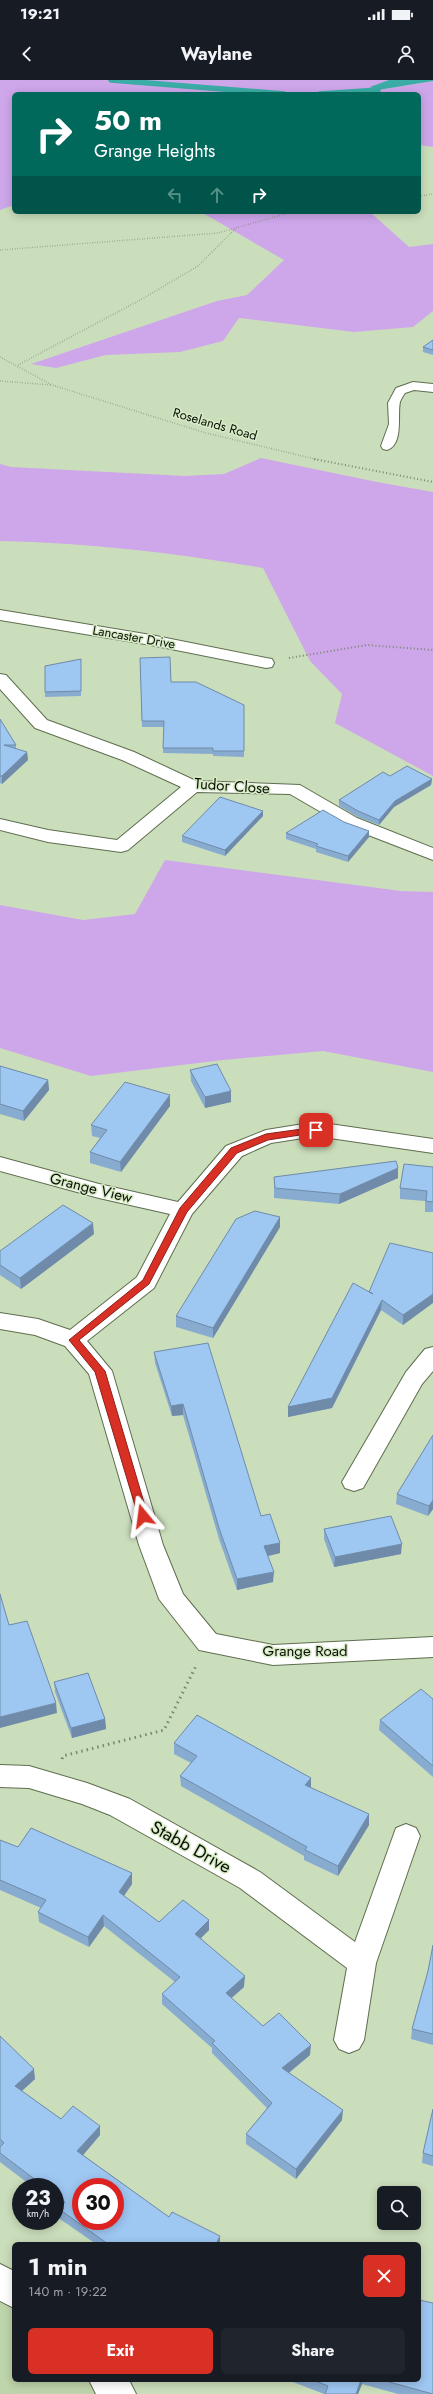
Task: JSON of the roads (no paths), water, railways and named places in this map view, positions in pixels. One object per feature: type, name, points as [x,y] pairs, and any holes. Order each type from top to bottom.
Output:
[{"type":"street","points":[[0,632],[4,616]]},
{"type":"street","name":"Lancaster Drive","points":[[4,616],[151,640],[266,663]]},
{"type":"street","name":"Tudor Close","points":[[0,679],[41,724],[128,756],[193,786],[294,789],[351,822],[433,854]]},
{"type":"street","points":[[0,824],[48,836],[121,846],[193,786]]},
{"type":"street","points":[[0,1321],[38,1326],[73,1340],[146,1282],[183,1210],[234,1150],[266,1137],[316,1130],[433,1146]]},
{"type":"street","name":"Grange View","points":[[0,1164],[99,1191],[183,1210]]},
{"type":"street","name":"Grange Road","points":[[73,1340],[100,1371],[151,1545],[172,1599],[208,1643],[273,1655],[433,1647]]},
{"type":"street","points":[[354,1482],[414,1378],[433,1355]]},
{"type":"street","name":"Stabb Drive","points":[[0,1776],[29,1777],[87,1794],[120,1808],[250,1880],[362,1963]]},
{"type":"street","points":[[349,2040],[362,1963],[406,1836]]},
{"type":"street","points":[[0,2279],[12,2291]]},
{"type":"street","points":[[107,2382],[120,2394]]},
{"type":"lane","points":[[387,446],[395,424],[394,402],[400,391],[413,386],[433,388]]},
{"type":"water","points":[[389,80],[433,81],[378,90],[370,87]]},
{"type":"waterway","points":[[111,80],[259,92]]},
{"type":"waterway","points":[[349,92],[378,90]]}]
